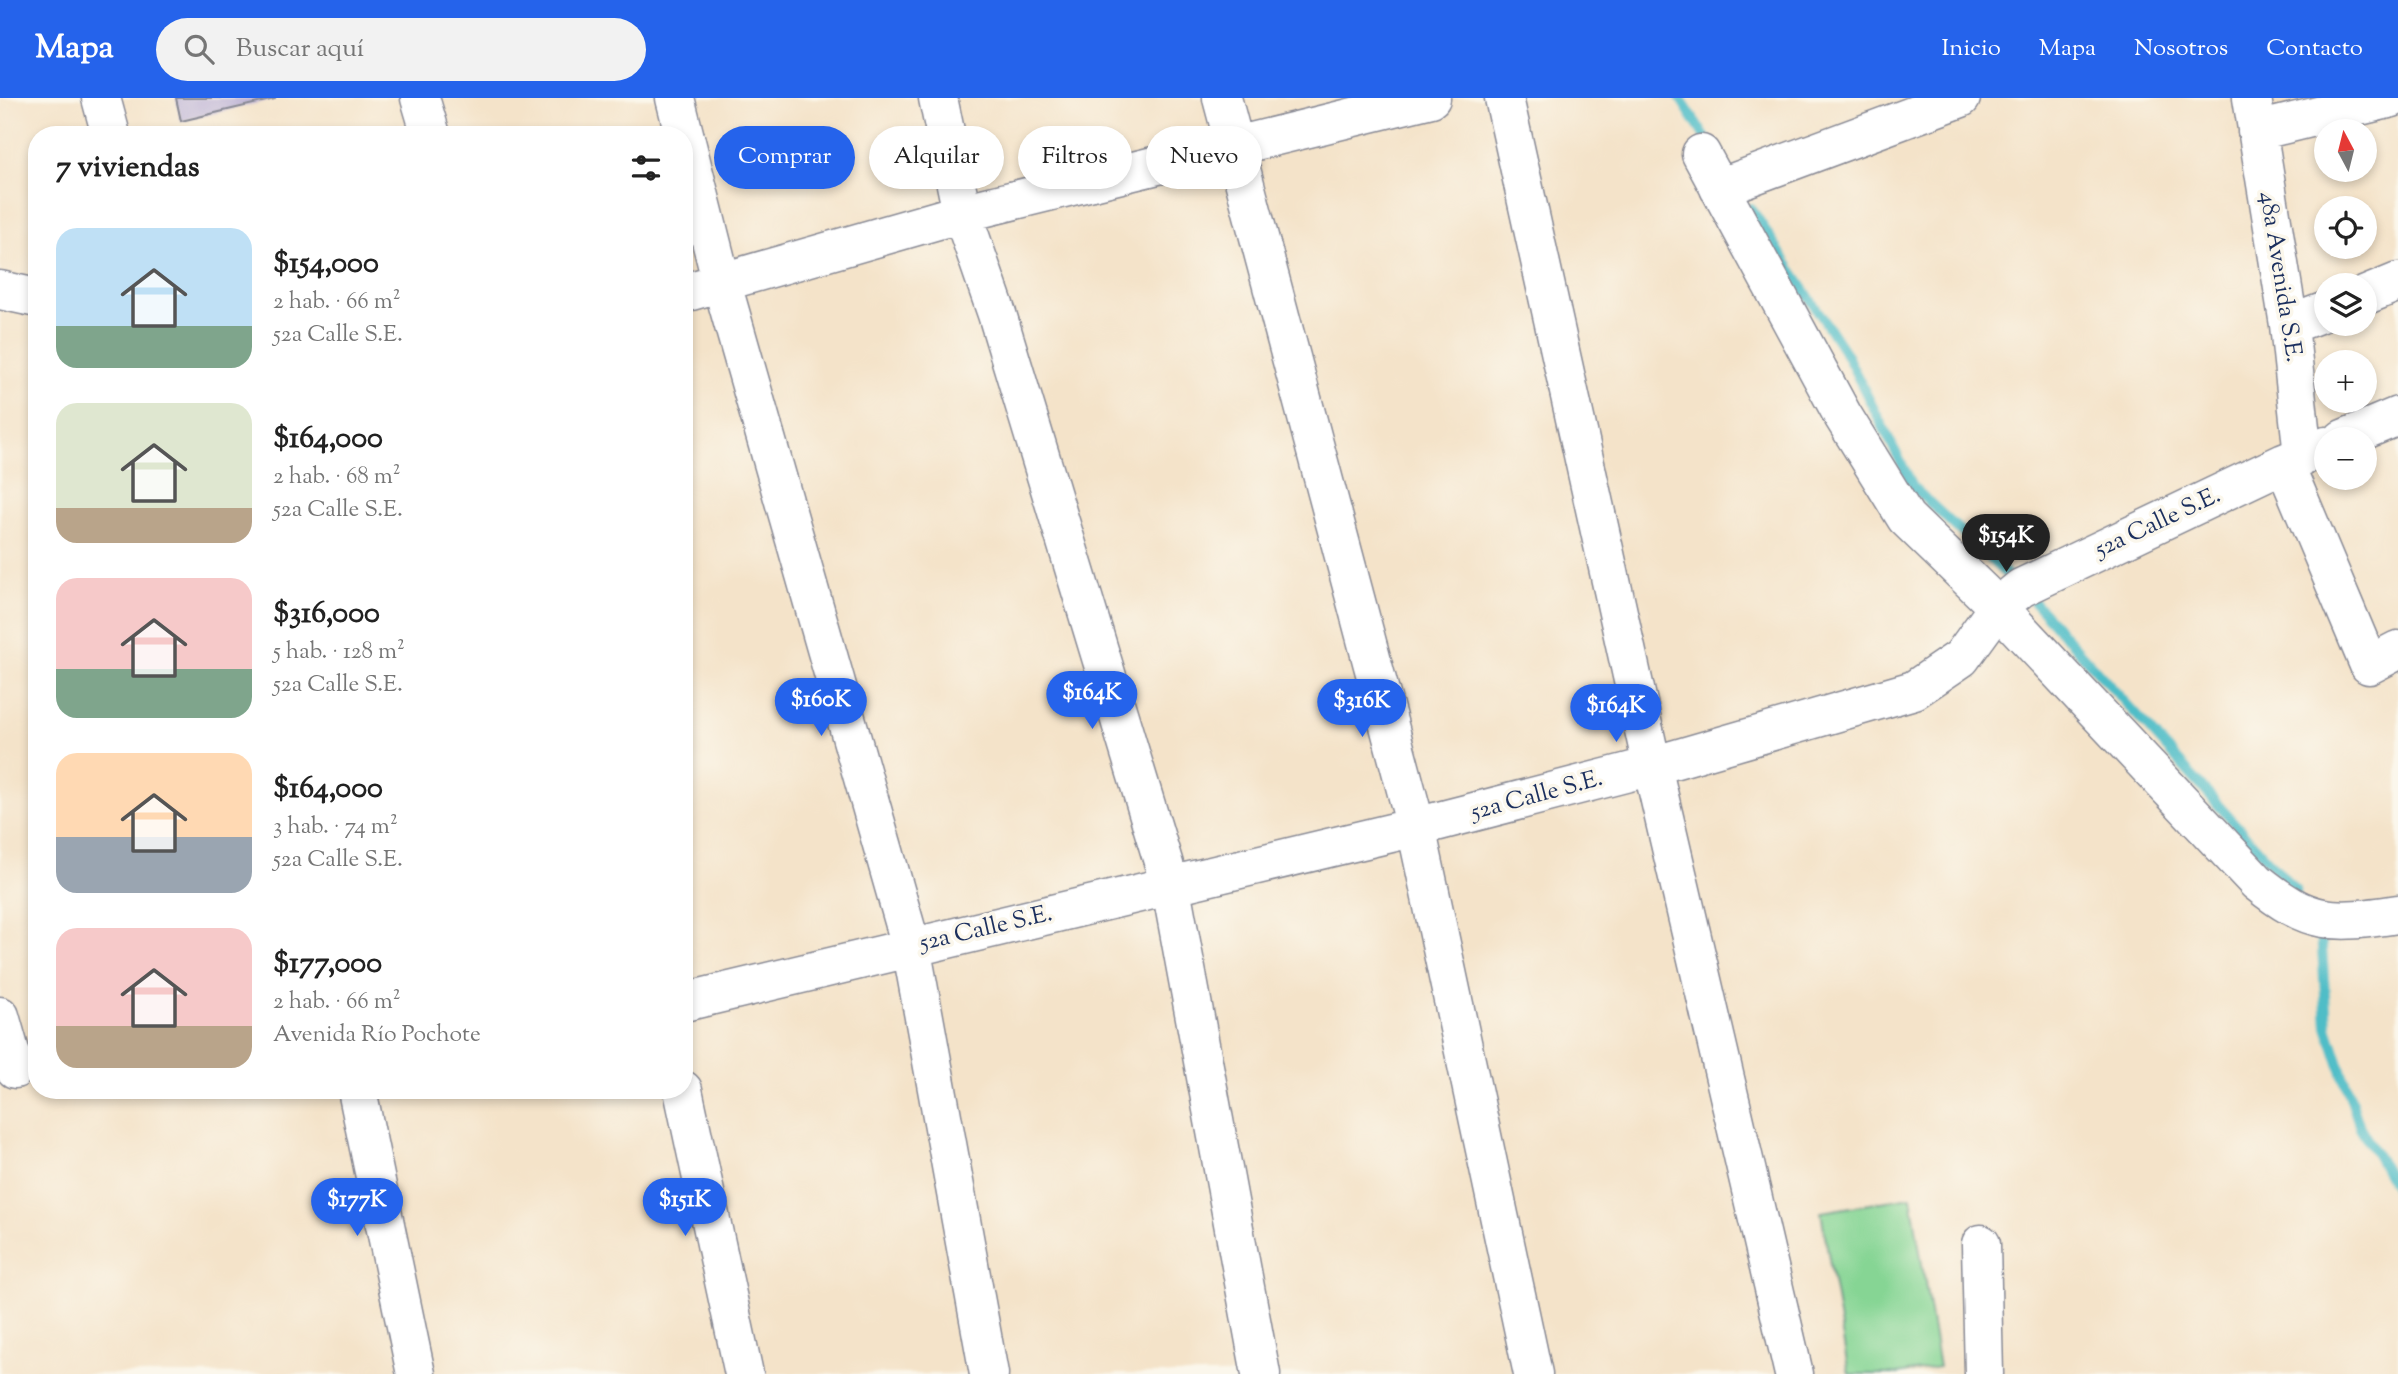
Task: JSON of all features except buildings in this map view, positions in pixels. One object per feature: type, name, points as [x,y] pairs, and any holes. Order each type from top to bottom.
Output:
[{"type":"street","points":[[102,98],[109,126]]},
{"type":"street","points":[[420,98],[428,126]]},
{"type":"street","points":[[675,98],[682,126]]},
{"type":"street","points":[[938,98],[962,213],[997,314],[1171,888],[1261,1374]]},
{"type":"street","points":[[1222,98],[1229,126]]},
{"type":"street","points":[[1262,137],[1431,98]]},
{"type":"street","points":[[1504,98],[1652,766],[1794,1374]]},
{"type":"street","points":[[1719,188],[1961,98]]},
{"type":"street","points":[[2254,115],[2392,98]]},
{"type":"street","name":"48a Avenida S.E.","points":[[2254,115],[2289,325],[2304,455],[2369,665],[2398,650]]},
{"type":"street","points":[[1700,154],[1843,416],[1906,518],[1997,607],[2257,881],[2289,908],[2318,917],[2352,921],[2398,914]]},
{"type":"street","points":[[693,291],[962,213],[1146,166]]},
{"type":"street","points":[[693,169],[722,284],[911,946],[989,1374]]},
{"type":"street","points":[[1246,189],[1416,827],[1532,1374]]},
{"type":"street","points":[[2377,291],[2398,282]]},
{"type":"street","points":[[0,290],[28,296]]},
{"type":"street","points":[[2289,325],[2314,316]]},
{"type":"street","points":[[2372,427],[2398,416]]},
{"type":"street","name":"52a Calle S.E.","points":[[693,1000],[911,946],[1171,888],[1416,827],[1652,766],[1914,690],[1961,658],[1997,607],[2021,588],[2304,455]]},
{"type":"street","points":[[0,1016],[17,1068]]},
{"type":"street","points":[[359,1099],[416,1374]]},
{"type":"street","points":[[685,1099],[744,1374]]},
{"type":"street","points":[[1981,1244],[1984,1374]]},
{"type":"green space","points":[[1911,1197],[1939,1367],[1897,1374],[1849,1374],[1821,1212]]},
{"type":"waterway","points":[[1680,98],[1712,148]]},
{"type":"waterway","points":[[1751,208],[1846,354],[1914,488],[2016,583]]},
{"type":"waterway","points":[[2027,594],[2296,891]]},
{"type":"waterway","points":[[2321,931],[2327,1027],[2360,1127],[2398,1192]]}]
